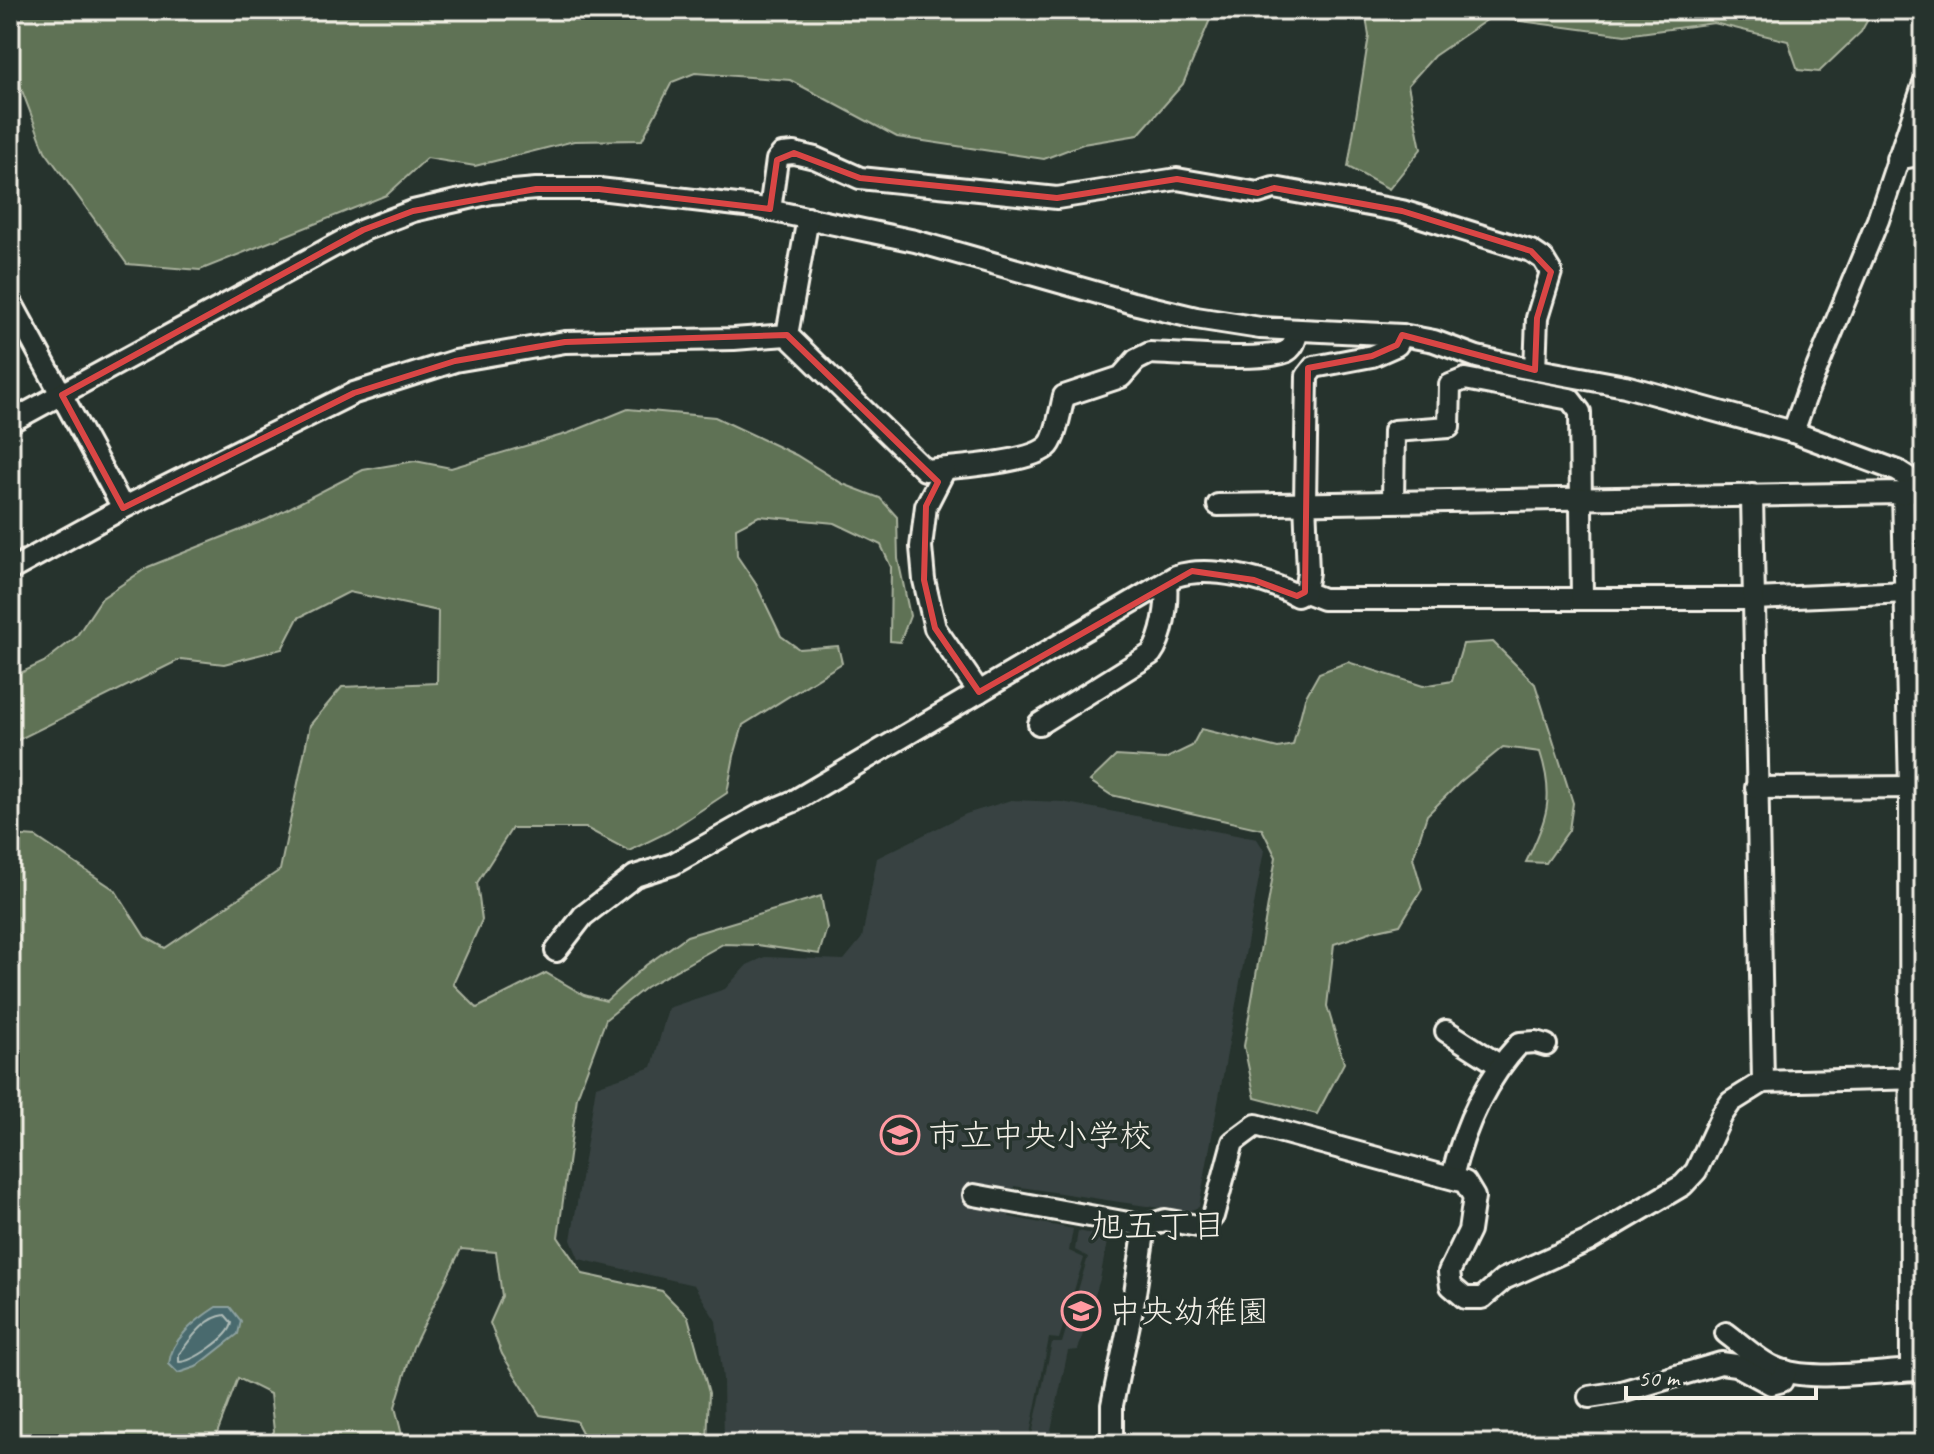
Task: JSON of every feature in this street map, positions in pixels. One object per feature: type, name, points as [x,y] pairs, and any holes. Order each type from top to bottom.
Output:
[{"type":"street","points":[[1793,432],[1878,220],[1924,83]]},
{"type":"street","points":[[770,210],[777,160],[782,154],[794,153],[815,158],[860,178],[1057,198],[1177,179],[1258,193],[1274,188],[1402,211],[1531,251],[1543,259],[1551,272],[1537,318],[1535,370]]},
{"type":"street","points":[[1897,159],[1924,154]]},
{"type":"street","points":[[10,422],[363,230],[413,211],[491,193],[599,189],[770,210],[915,241],[1196,318],[1260,328],[1402,335],[1434,341],[1477,357],[1625,386],[1793,432],[1898,471],[1924,487]]},
{"type":"street","points":[[787,335],[808,218]]},
{"type":"street","points":[[10,300],[123,508]]},
{"type":"street","points":[[10,570],[123,508],[354,393],[455,361],[565,342],[787,335],[925,470],[969,467],[1035,454],[1050,444],[1064,396],[1121,377],[1136,360],[1150,353],[1243,355],[1285,352],[1294,344],[1298,331]]},
{"type":"street","points":[[1305,592],[1308,572],[1305,502],[1307,376],[1314,367],[1372,356],[1397,345],[1402,335]]},
{"type":"street","points":[[1393,501],[1394,431],[1449,427],[1450,385],[1465,379],[1570,399],[1580,412],[1582,599]]},
{"type":"street","points":[[945,469],[926,506],[921,547],[924,580],[935,628],[979,692]]},
{"type":"street","points":[[1218,505],[1903,493],[1924,487]]},
{"type":"street","points":[[1726,1333],[1772,1367],[1786,1371],[1822,1374],[1918,1370],[1917,787],[1903,493]]},
{"type":"street","points":[[1752,495],[1763,1082]]},
{"type":"street","points":[[556,951],[583,916],[635,876],[673,864],[758,816],[794,801],[1166,583],[1192,571],[1254,580],[1297,596],[1305,592],[1323,599],[1754,599],[1907,592]]},
{"type":"street","points":[[1039,724],[1151,654],[1157,646],[1167,594],[1166,583]]},
{"type":"street","points":[[1756,788],[1917,787]]},
{"type":"street","points":[[1446,1031],[1499,1065]]},
{"type":"street","points":[[1452,1177],[1460,1143],[1499,1065],[1520,1043],[1546,1045]]},
{"type":"street","points":[[974,1195],[1145,1226],[1165,1220],[1203,1227],[1213,1216],[1233,1142],[1256,1125],[1465,1182],[1474,1197],[1469,1231],[1449,1272],[1451,1286],[1465,1298],[1482,1298],[1504,1279],[1588,1241],[1683,1185],[1696,1171],[1731,1102],[1763,1082],[1918,1078]]},
{"type":"street","points":[[1112,1444],[1112,1405],[1134,1300],[1145,1226]]},
{"type":"street","points":[[1589,1397],[1621,1392],[1721,1363],[1736,1365],[1771,1384],[1782,1381],[1786,1371]]},
{"type":"highlighted area","points":[[794,153],[860,178],[1057,198],[1177,179],[1258,193],[1274,188],[1402,211],[1531,251],[1551,272],[1537,318],[1535,370],[1402,335],[1397,345],[1372,356],[1308,368],[1305,592],[1297,596],[1254,580],[1192,571],[979,692],[935,628],[924,580],[926,506],[938,482],[787,335],[565,342],[455,361],[354,393],[123,508],[62,395],[363,230],[413,211],[536,189],[599,189],[770,209],[777,160]]},
{"type":"shaded area","name":"市立中央小学校","points":[[1011,800],[1062,802],[1257,839],[1264,850],[1199,1207],[1186,1212],[1014,1186],[1009,1217],[1073,1229],[1069,1251],[1084,1258],[1059,1339],[1049,1338],[1028,1444],[964,1444],[926,1438],[924,1444],[724,1444],[723,1379],[716,1321],[694,1285],[579,1259],[571,1240],[596,1086],[652,1067],[668,1008],[725,989],[747,965],[765,957],[844,960],[862,938],[877,858],[966,814]]},
{"type":"shaded area","name":"中央幼稚園","points":[[1078,1231],[1108,1237],[1100,1279],[1078,1350],[1068,1351],[1048,1444],[1030,1444],[1052,1343],[1062,1343],[1088,1257],[1075,1250]]},
{"type":"green space","points":[[10,10],[1214,10],[1183,84],[1138,135],[1083,144],[1044,159],[897,137],[790,80],[695,73],[672,82],[642,140],[574,141],[475,166],[427,158],[387,195],[200,270],[127,264],[45,151],[10,59]]},
{"type":"green space","points":[[1365,10],[1873,10],[1861,32],[1819,72],[1798,70],[1788,41],[1714,23],[1625,35],[1491,17],[1434,56],[1408,85],[1421,149],[1389,189],[1348,167],[1369,36]]},
{"type":"green space","points":[[628,409],[715,417],[796,455],[843,484],[880,498],[897,517],[898,559],[910,616],[900,642],[890,641],[891,567],[881,545],[835,523],[759,516],[736,528],[737,556],[756,584],[781,636],[799,649],[838,646],[842,663],[743,725],[727,793],[668,832],[629,851],[586,828],[512,828],[477,883],[482,920],[453,984],[477,1008],[546,973],[584,995],[606,1001],[646,965],[687,936],[821,896],[827,928],[819,954],[757,945],[723,944],[646,987],[606,1019],[577,1097],[558,1237],[583,1274],[662,1291],[688,1317],[709,1393],[707,1444],[588,1444],[576,1421],[540,1415],[502,1354],[490,1323],[502,1296],[496,1252],[461,1249],[413,1347],[395,1407],[402,1435],[410,1444],[267,1444],[274,1431],[270,1394],[238,1378],[213,1444],[10,1444],[10,835],[36,837],[115,890],[145,937],[165,948],[280,870],[310,725],[342,687],[437,683],[438,611],[349,592],[298,618],[282,649],[224,664],[181,659],[10,744],[10,678],[44,662],[76,637],[102,598],[148,567],[268,519],[363,470],[415,461],[451,468],[569,433]]},
{"type":"green space","points":[[1493,642],[1535,684],[1573,803],[1569,830],[1546,863],[1526,862],[1544,821],[1548,796],[1540,752],[1503,747],[1460,782],[1427,815],[1413,858],[1422,889],[1400,925],[1334,944],[1327,1006],[1344,1063],[1317,1114],[1255,1098],[1244,1046],[1276,857],[1262,829],[1111,795],[1090,781],[1116,756],[1165,759],[1192,746],[1201,729],[1278,748],[1293,745],[1305,698],[1319,673],[1348,662],[1423,686],[1452,681],[1463,644]]},
{"type":"water","points":[[216,1307],[230,1307],[241,1321],[238,1334],[196,1367],[178,1373],[169,1364],[174,1346],[193,1324]]},
{"type":"place","name":"市立中央小学校","points":[[900,1135]]},
{"type":"place","name":"中央幼稚園","points":[[1081,1311]]},
{"type":"district","name":"旭五丁目","points":[[1158,1225]]}]
